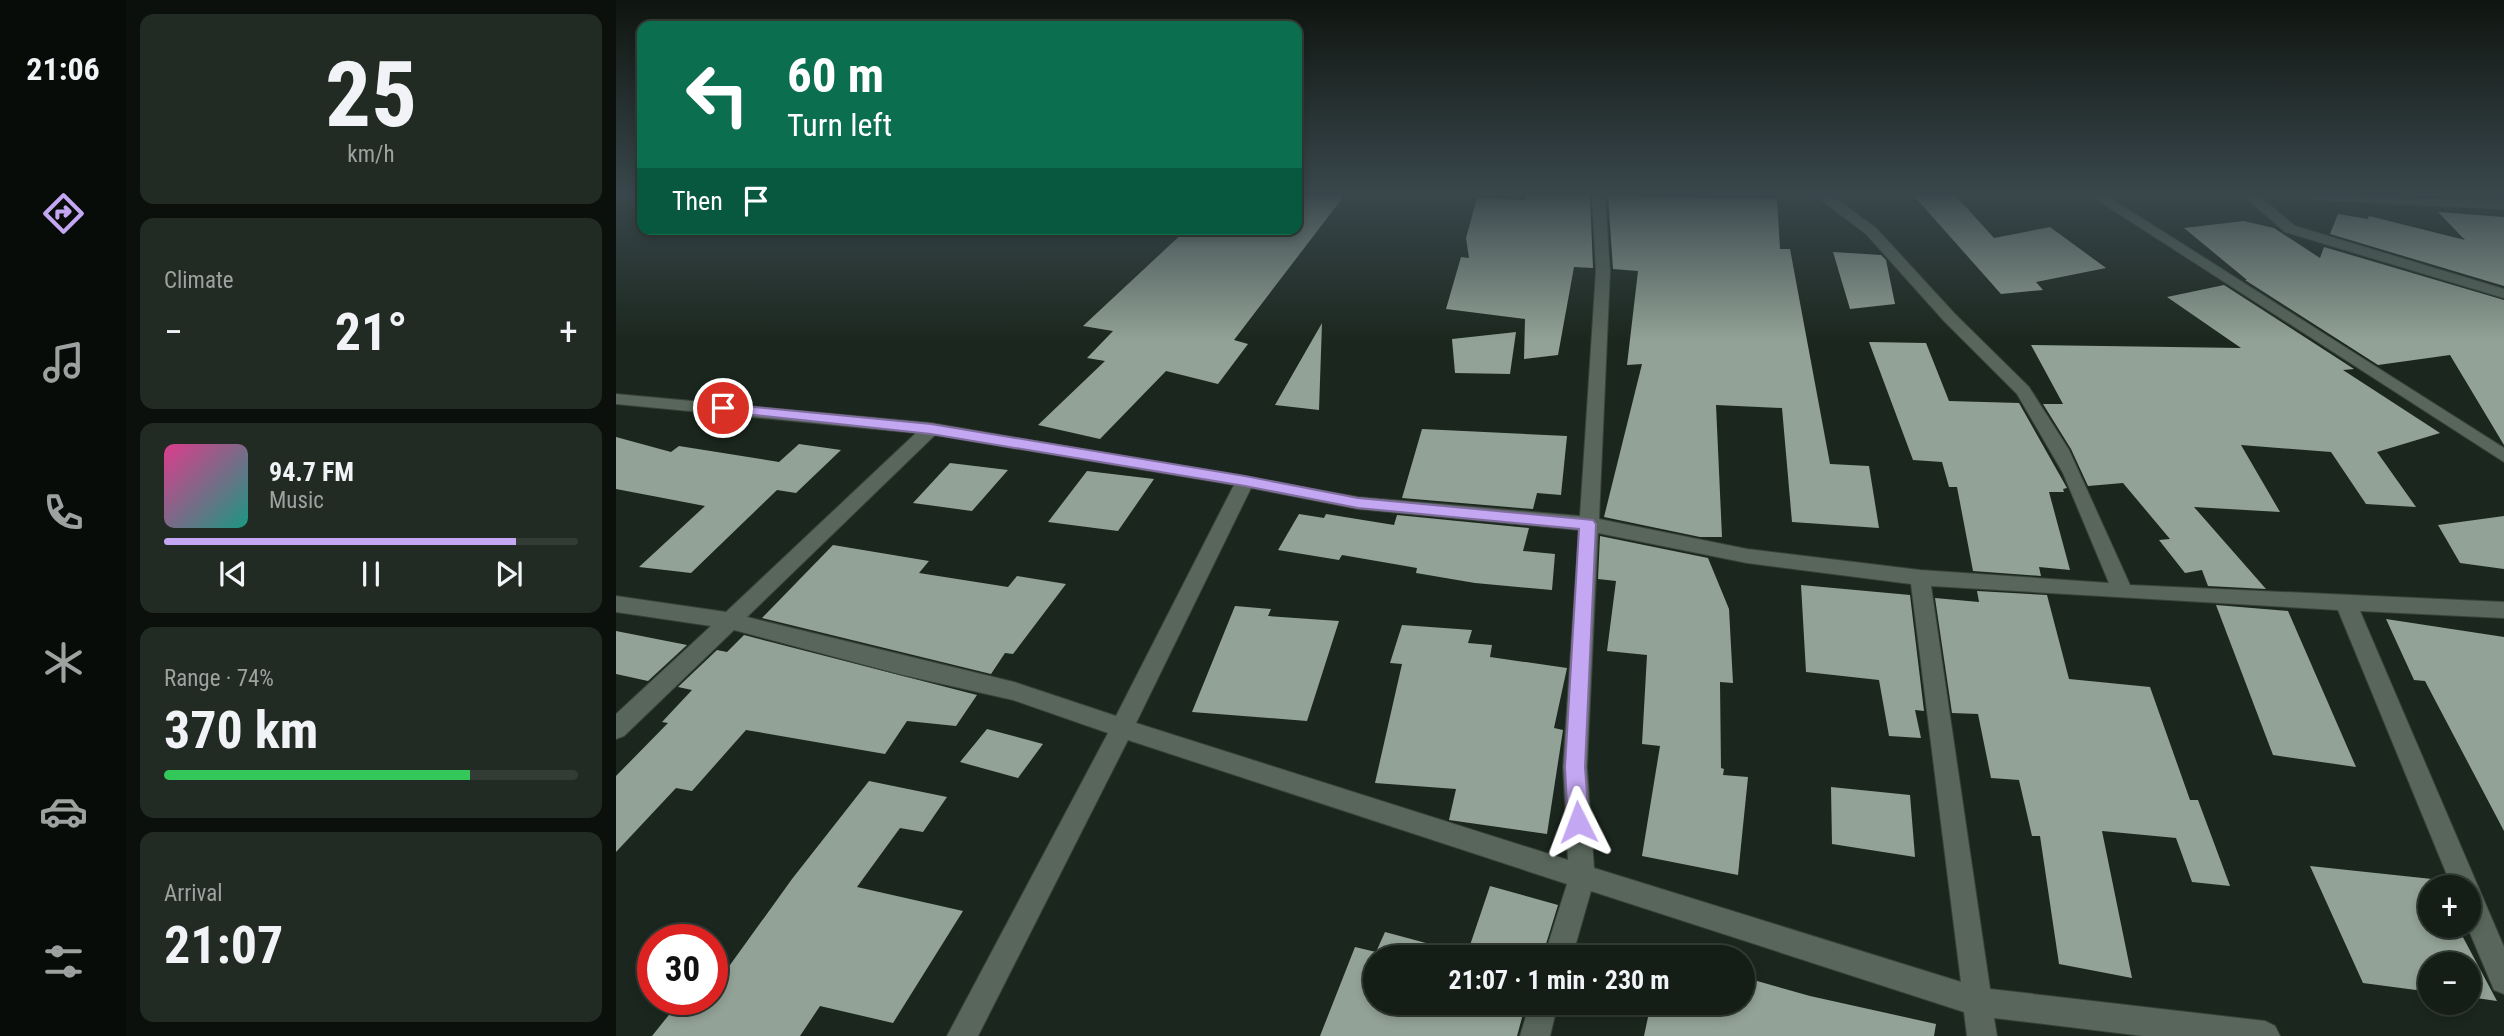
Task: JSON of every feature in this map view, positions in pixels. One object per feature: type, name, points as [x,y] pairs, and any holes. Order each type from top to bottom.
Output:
[{"type":"street","points":[[1562,945],[1582,877],[1575,767],[1603,271],[1601,244]]},
{"type":"street","points":[[1885,244],[1942,310],[2000,363],[2034,405],[2066,463],[2123,592]]},
{"type":"street","points":[[2173,244],[2504,456]]},
{"type":"street","points":[[2341,244],[2504,294]]},
{"type":"street","points":[[616,399],[931,429],[1245,481],[1358,503],[1588,524],[1747,556],[1920,578],[2123,592],[2504,610]]},
{"type":"street","points":[[616,729],[931,429]]},
{"type":"street","points":[[962,1036],[1124,726],[1245,481]]},
{"type":"street","points":[[1920,578],[1982,1036]]},
{"type":"street","points":[[2345,601],[2460,875]]},
{"type":"street","points":[[616,604],[728,620],[903,666],[1014,691],[1124,726],[1240,768],[1979,1002],[2265,1036]]},
{"type":"street","points":[[2481,926],[2504,981]]},
{"type":"street","points":[[1535,1036],[1541,1015]]},
{"type":"building","points":[[1171,244],[1307,244],[1234,340],[1248,344],[1218,384],[1166,371],[1100,439],[1038,425],[1105,361],[1087,358],[1113,331],[1083,326]]},
{"type":"building","points":[[1467,244],[1592,244],[1593,268],[1574,267],[1558,355],[1524,359],[1525,319],[1446,309],[1461,257],[1469,258]]},
{"type":"building","points":[[1611,244],[1780,244],[1780,249],[1790,249],[1830,464],[1869,466],[1879,528],[1792,522],[1782,408],[1716,405],[1722,537],[1700,537],[1604,517],[1642,364],[1627,365],[1638,271],[1613,269]]},
{"type":"building","points":[[1957,244],[2074,244],[2106,268],[2036,282],[2043,290],[2001,294]]},
{"type":"building","points":[[2204,244],[2299,244],[2320,258],[2324,247],[2504,300],[2504,445],[2450,355],[2378,365],[2247,280]]},
{"type":"building","points":[[2365,244],[2504,244],[2504,286]]},
{"type":"building","points":[[1833,252],[1881,255],[1886,260],[1895,304],[1850,309]]},
{"type":"building","points":[[2224,285],[2354,369],[2343,370],[2440,433],[2377,452],[2416,507],[2366,504],[2331,452],[2241,445],[2280,512],[2194,507],[2266,589],[2208,586],[2202,570],[2185,573],[2159,540],[2170,539],[2123,483],[2088,486],[2071,449],[2043,404],[2063,404],[2031,345],[2241,348],[2167,297]]},
{"type":"building","points":[[1322,323],[1319,410],[1275,405]]},
{"type":"building","points":[[1516,332],[1510,374],[1455,373],[1452,339]]},
{"type":"building","points":[[1869,342],[1926,343],[1949,401],[2019,403],[2067,488],[2063,489],[2064,492],[2049,492],[2070,570],[2039,567],[2041,576],[1973,571],[1957,487],[1949,487],[1942,462],[1913,460]]},
{"type":"building","points":[[1422,429],[1567,436],[1561,495],[1537,493],[1533,509],[1402,498]]},
{"type":"building","points":[[616,437],[671,452],[679,446],[779,462],[799,444],[841,450],[796,493],[777,490],[691,573],[639,567],[705,506],[616,489]]},
{"type":"building","points":[[950,463],[1008,470],[972,511],[913,503]]},
{"type":"building","points":[[1087,471],[1154,479],[1118,531],[1048,522]]},
{"type":"building","points":[[1299,514],[1324,518],[1326,514],[1394,525],[1397,515],[1529,528],[1523,551],[1555,554],[1552,590],[1475,583],[1416,573],[1417,568],[1342,555],[1339,560],[1278,550]]},
{"type":"building","points":[[2504,516],[2504,569],[2460,563],[2438,525]]},
{"type":"building","points":[[1600,536],[1708,558],[1729,609],[1733,683],[1720,682],[1721,768],[1724,769],[1723,775],[1748,777],[1738,875],[1642,856],[1660,746],[1642,744],[1647,655],[1607,651],[1616,581],[1598,579]]},
{"type":"building","points":[[833,545],[929,561],[919,573],[1008,587],[1017,576],[1066,584],[1013,654],[1005,653],[991,674],[762,618]]},
{"type":"building","points":[[1801,585],[1910,595],[1924,711],[1915,710],[1921,738],[1889,736],[1879,680],[1806,672]]},
{"type":"building","points":[[1977,591],[2047,595],[2069,679],[2150,687],[2190,800],[2198,800],[2230,886],[2192,882],[2176,838],[2102,831],[2132,978],[2059,964],[2040,836],[2032,836],[2019,780],[1991,778],[1978,714],[1952,713],[1935,598],[1979,602]]},
{"type":"building","points":[[2216,605],[2288,611],[2356,767],[2273,755]]},
{"type":"building","points":[[1235,606],[1271,609],[1268,616],[1339,621],[1307,721],[1192,712]]},
{"type":"building","points":[[2386,619],[2504,637],[2504,831],[2425,681],[2414,680]]},
{"type":"building","points":[[1402,625],[1472,630],[1468,643],[1492,645],[1490,657],[1567,668],[1554,728],[1563,730],[1547,834],[1449,820],[1456,789],[1375,783],[1402,664],[1390,663]]},
{"type":"building","points":[[616,631],[687,645],[648,681],[616,674]]},
{"type":"building","points":[[744,635],[977,695],[956,726],[907,721],[885,754],[746,730],[692,791],[676,788],[616,852],[616,776],[668,723],[662,722],[692,690],[678,687],[717,650],[727,652]]},
{"type":"building","points":[[987,729],[1043,744],[1018,778],[960,762]]},
{"type":"building","points":[[869,781],[947,797],[923,832],[900,828],[857,887],[963,911],[893,1023],[820,1006],[800,1036],[652,1036],[669,1015],[728,1015],[728,968],[792,879]]},
{"type":"building","points":[[1831,787],[1910,795],[1915,857],[1832,844]]},
{"type":"building","points":[[2310,866],[2418,878],[2418,938],[2463,938],[2471,952],[2418,952],[2418,990],[2363,983]]},
{"type":"building","points":[[1490,886],[1558,905],[1546,945],[1470,945]]},
{"type":"building","points":[[1385,932],[1433,945],[1379,945]]},
{"type":"building","points":[[1355,947],[1363,949],[1363,1015],[1523,1015],[1517,1036],[1320,1036]]},
{"type":"building","points":[[2481,971],[2497,1001],[2481,999]]},
{"type":"building","points":[[1755,980],[1810,996],[1936,1024],[1934,1036],[1644,1036],[1648,1015],[1755,1015]]},
{"type":"route","points":[[723,408],[931,429],[1245,481],[1358,503],[1588,524],[1575,767],[1578,822]]}]
